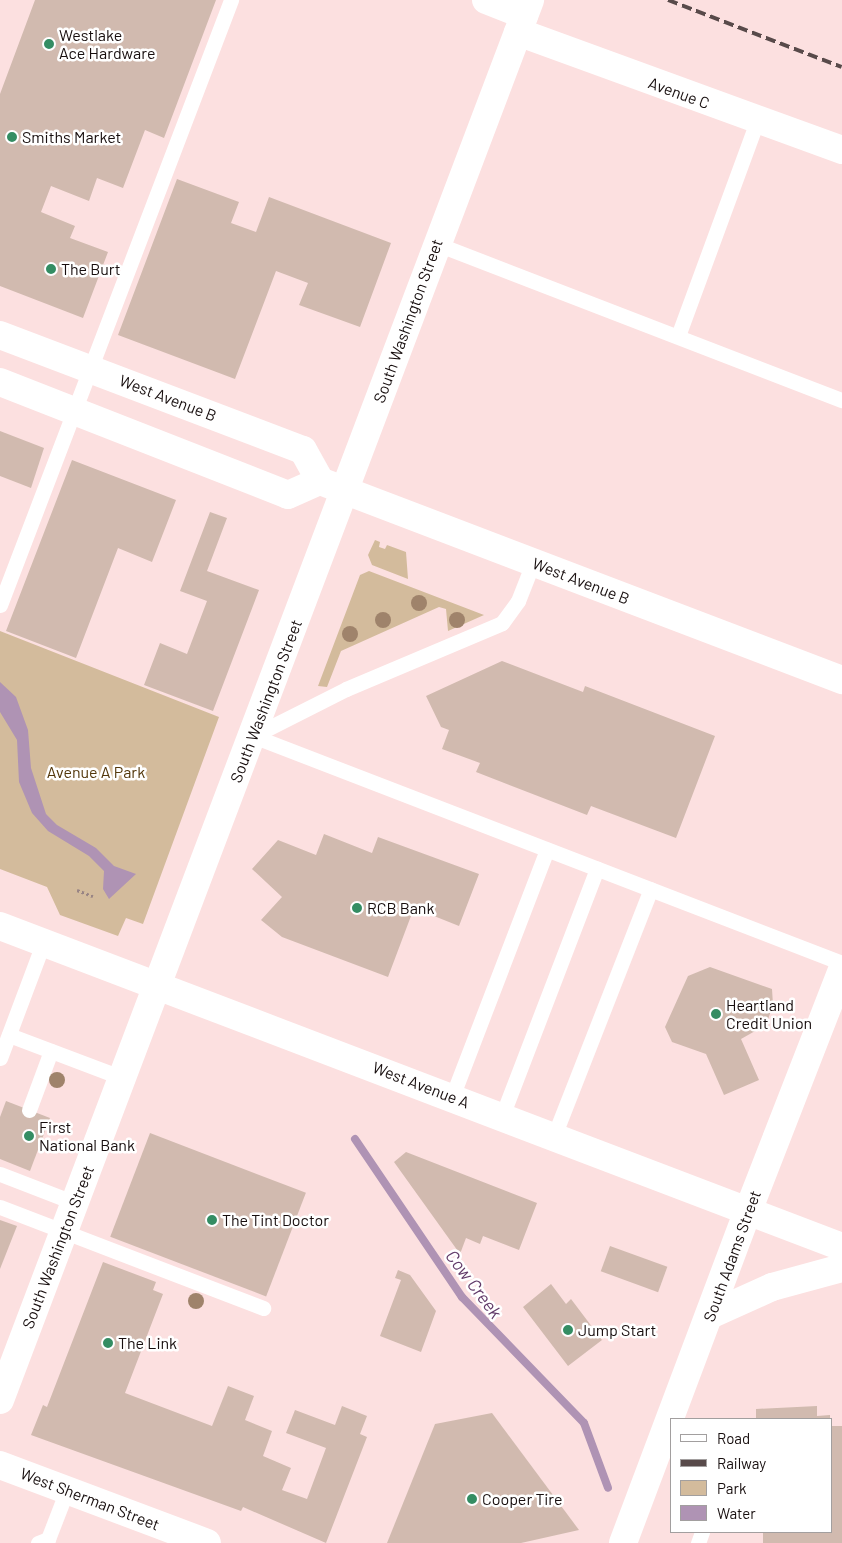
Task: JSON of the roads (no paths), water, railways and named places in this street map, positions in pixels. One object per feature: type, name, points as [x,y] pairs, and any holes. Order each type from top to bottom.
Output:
[{"type":"street","name":"Avenue C","points":[[486,0],[524,15],[757,121],[842,150]]},
{"type":"street","name":"South Washington Street","points":[[0,1400],[346,491],[436,244],[524,15]]},
{"type":"street","name":"West Avenue B","points":[[0,335],[303,450],[320,481],[842,680]]},
{"type":"street","points":[[0,382],[288,494],[320,481]]},
{"type":"street","name":"West Avenue A","points":[[0,926],[158,984],[842,1246]]},
{"type":"street","name":"South Adams Street","points":[[674,1418],[748,1211],[842,970]]},
{"type":"street","points":[[798,1230],[842,1233]]},
{"type":"street","points":[[710,1315],[772,1287],[842,1268]]},
{"type":"street","name":"South Adams Street","points":[[623,1543],[668,1435]]},
{"type":"street","name":"West Sherman Street","points":[[0,1465],[208,1543]]},
{"type":"lane","points":[[0,605],[231,0]]},
{"type":"lane","points":[[678,336],[757,121]]},
{"type":"lane","points":[[436,244],[842,400]]},
{"type":"lane","points":[[253,736],[346,689],[502,623],[518,601],[533,563]]},
{"type":"lane","points":[[253,736],[650,890],[842,962]]},
{"type":"lane","points":[[452,1097],[547,850]]},
{"type":"lane","points":[[502,1116],[597,869]]},
{"type":"lane","points":[[554,1136],[650,890]]},
{"type":"lane","points":[[0,1058],[44,941]]},
{"type":"lane","points":[[9,1035],[123,1078]]},
{"type":"lane","points":[[29,1110],[51,1051]]},
{"type":"lane","points":[[4,1171],[74,1203]]},
{"type":"lane","points":[[0,1207],[262,1308]]},
{"type":"lane","points":[[45,1542],[67,1490]]},
{"type":"water","points":[[0,682],[16,697],[28,730],[31,768],[46,814],[57,825],[96,848],[114,866],[136,874],[109,899],[103,889],[104,871],[89,856],[48,831],[32,813],[19,782],[17,740],[0,712]]},
{"type":"waterway","name":"Cow Creek","points":[[355,1139],[462,1297],[584,1423],[608,1488]]},
{"type":"railway","points":[[668,0],[842,67]]},
{"type":"place","name":"Westlake Ace Hardware","points":[[49,44]]},
{"type":"place","name":"Smiths Market","points":[[12,137]]},
{"type":"place","name":"The Burt","points":[[51,269]]},
{"type":"place","name":"RCB Bank","points":[[357,908]]},
{"type":"place","name":"Heartland Credit Union","points":[[716,1014]]},
{"type":"place","name":"First National Bank","points":[[29,1136]]},
{"type":"place","name":"The Tint Doctor","points":[[212,1220]]},
{"type":"place","name":"Jump Start","points":[[568,1330]]},
{"type":"place","name":"The Link","points":[[108,1343]]},
{"type":"place","name":"Cooper Tire","points":[[472,1499]]},
{"type":"park label","name":"Avenue A Park","points":[[96,772]]}]
